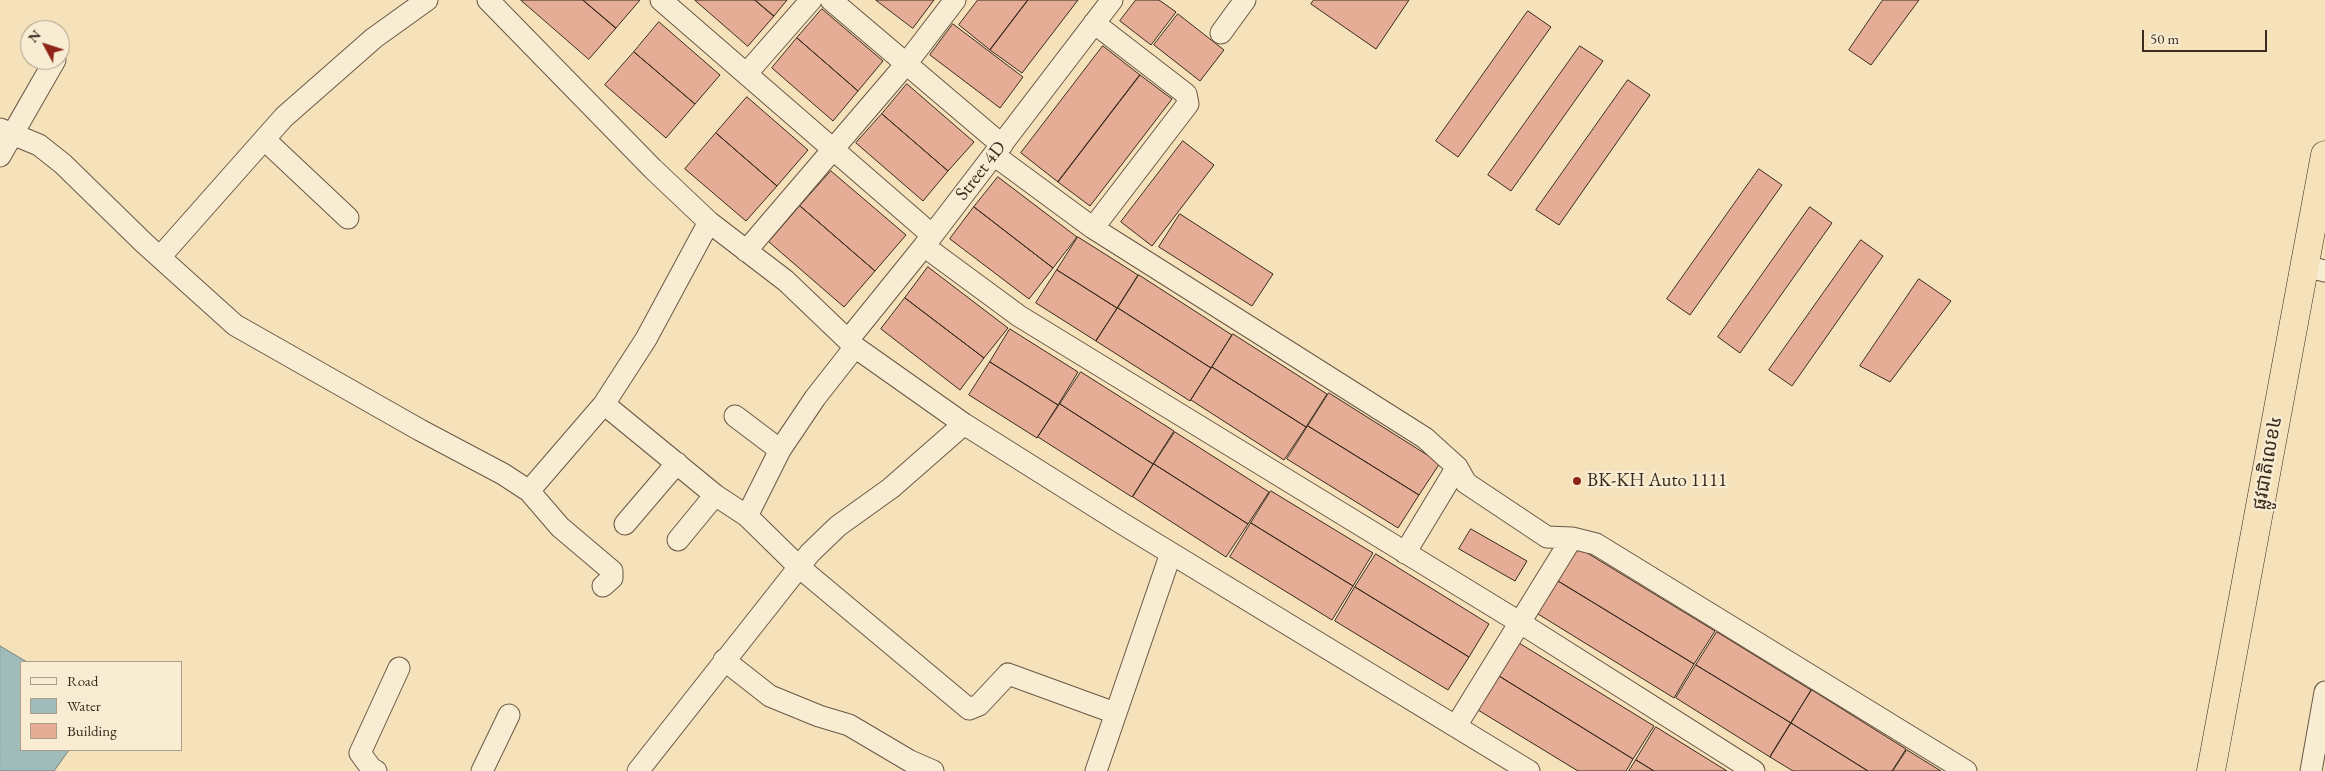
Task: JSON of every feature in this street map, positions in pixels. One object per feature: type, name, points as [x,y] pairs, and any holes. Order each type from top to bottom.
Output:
[{"type":"highway","name":"ផ្លូវជាតិលេខ៤","points":[[2211,771],[2315,269],[2325,155]]},
{"type":"street","points":[[160,257],[284,117],[374,38],[427,0]]},
{"type":"street","points":[[488,0],[653,169],[709,222],[786,282],[851,344],[964,424],[1171,553],[1529,771]]},
{"type":"street","points":[[662,0],[834,149],[928,240],[1020,316],[1519,622],[1754,771]]},
{"type":"street","points":[[748,73],[811,0]]},
{"type":"street","points":[[831,0],[906,64],[998,150],[1093,228],[1425,438],[1457,467],[1466,483],[1547,537],[1572,538],[1596,544],[1966,771]]},
{"type":"street","points":[[746,251],[906,64],[955,0]]},
{"type":"street","name":"Street 4D","points":[[747,516],[780,450],[851,344],[928,240],[1112,0]]},
{"type":"street","points":[[1221,33],[1245,0]]},
{"type":"street","points":[[1093,228],[1188,104],[1186,94],[1094,23]]},
{"type":"street","points":[[0,156],[7,131],[48,70]]},
{"type":"street","points":[[7,131],[39,145],[63,164],[160,257],[235,325],[360,394],[420,430],[503,474],[529,491],[560,527],[612,571],[612,578],[603,586]]},
{"type":"street","points":[[265,140],[348,218]]},
{"type":"street","points":[[529,491],[604,404],[649,334],[709,222]]},
{"type":"street","points":[[604,404],[715,495],[747,516],[799,567],[969,708],[979,705],[1008,674],[1116,713]]},
{"type":"street","points":[[735,416],[780,450]]},
{"type":"street","points":[[638,771],[799,567],[838,526],[891,488],[964,424]]},
{"type":"street","points":[[625,524],[677,463]]},
{"type":"street","points":[[1405,553],[1457,467]]},
{"type":"street","points":[[678,540],[715,495]]},
{"type":"street","points":[[1456,726],[1572,538]]},
{"type":"street","points":[[1096,771],[1171,553]]},
{"type":"street","points":[[724,660],[770,696],[801,709],[849,725],[910,761],[933,771]]},
{"type":"street","points":[[376,771],[371,768],[360,752],[399,668]]},
{"type":"street","points":[[2311,771],[2325,692]]},
{"type":"street","points":[[482,771],[509,715]]},
{"type":"water","points":[[0,646],[25,661],[20,661],[20,751],[68,751],[54,771],[0,771]]},
{"type":"building","points":[[521,0],[583,0],[616,28],[589,59]]},
{"type":"building","points":[[583,0],[640,0],[616,28]]},
{"type":"building","points":[[695,0],[755,0],[774,16],[748,46]]},
{"type":"building","points":[[755,0],[787,0],[774,16]]},
{"type":"building","points":[[876,0],[934,0],[913,28]]},
{"type":"building","points":[[978,0],[1028,0],[990,50],[959,25]]},
{"type":"building","points":[[1028,0],[1078,0],[1022,73],[990,50]]},
{"type":"building","points":[[1136,0],[1159,0],[1176,12],[1151,45],[1120,21]]},
{"type":"building","points":[[1314,0],[1409,0],[1376,49],[1311,4]]},
{"type":"building","points":[[1883,0],[1919,0],[1871,65],[1849,50]]},
{"type":"building","points":[[822,9],[883,61],[858,91],[797,38]]},
{"type":"building","points":[[1528,11],[1551,27],[1458,157],[1436,141]]},
{"type":"building","points":[[1178,14],[1224,50],[1200,81],[1154,45]]},
{"type":"building","points":[[659,22],[720,75],[695,104],[634,52]]},
{"type":"building","points":[[953,24],[1023,77],[1000,108],[930,55]]},
{"type":"building","points":[[797,38],[858,91],[833,121],[772,68]]},
{"type":"building","points":[[1103,46],[1140,75],[1058,182],[1021,153]]},
{"type":"building","points":[[1580,46],[1603,61],[1511,191],[1488,175]]},
{"type":"building","points":[[634,52],[695,104],[666,138],[605,85]]},
{"type":"building","points":[[1140,75],[1172,99],[1090,206],[1058,182]]},
{"type":"building","points":[[1628,80],[1650,95],[1559,225],[1536,210]]},
{"type":"building","points":[[907,84],[974,142],[948,171],[882,114]]},
{"type":"building","points":[[747,97],[808,150],[777,186],[716,133]]},
{"type":"building","points":[[882,114],[948,171],[923,201],[856,143]]},
{"type":"building","points":[[716,133],[777,186],[746,221],[685,169]]},
{"type":"building","points":[[1183,141],[1214,165],[1152,246],[1121,222]]},
{"type":"building","points":[[1759,169],[1782,185],[1690,315],[1667,299]]},
{"type":"building","points":[[831,171],[906,235],[875,271],[800,206]]},
{"type":"building","points":[[998,177],[1077,237],[1053,268],[974,207]]},
{"type":"building","points":[[800,206],[875,271],[844,307],[769,242]]},
{"type":"building","points":[[974,207],[1053,268],[1029,299],[950,239]]},
{"type":"building","points":[[1810,207],[1832,223],[1740,353],[1718,337]]},
{"type":"building","points":[[1180,214],[1273,274],[1252,306],[1159,247]]},
{"type":"building","points":[[1078,237],[1138,275],[1117,308],[1057,270]]},
{"type":"building","points":[[1861,240],[1883,256],[1792,386],[1769,370]]},
{"type":"building","points":[[928,267],[1008,328],[984,358],[905,298]]},
{"type":"building","points":[[1057,270],[1117,308],[1096,341],[1036,303]]},
{"type":"building","points":[[1139,275],[1232,335],[1211,368],[1118,308]]},
{"type":"building","points":[[1919,279],[1951,301],[1890,382],[1860,366]]},
{"type":"building","points":[[905,298],[984,358],[960,390],[881,329]]},
{"type":"building","points":[[1118,308],[1211,368],[1190,401],[1096,341]]},
{"type":"building","points":[[1010,329],[1078,372],[1058,405],[990,362]]},
{"type":"building","points":[[1233,334],[1327,394],[1306,427],[1212,367]]},
{"type":"building","points":[[990,362],[1058,405],[1037,438],[969,395]]},
{"type":"building","points":[[1212,367],[1306,427],[1284,460],[1191,400]]},
{"type":"building","points":[[1081,372],[1174,431],[1153,464],[1060,404]]},
{"type":"building","points":[[1329,393],[1440,463],[1419,495],[1308,426]]},
{"type":"building","points":[[1060,404],[1153,464],[1132,497],[1038,437]]},
{"type":"building","points":[[1308,426],[1419,495],[1398,528],[1287,459]]},
{"type":"building","points":[[1175,432],[1269,492],[1248,524],[1154,464]]},
{"type":"building","points":[[1154,464],[1248,524],[1226,557],[1133,497]]},
{"type":"building","points":[[1271,491],[1373,553],[1353,586],[1251,523]]},
{"type":"building","points":[[1251,523],[1353,586],[1332,620],[1230,557]]},
{"type":"building","points":[[1471,529],[1527,561],[1515,581],[1459,549]]},
{"type":"building","points":[[1579,548],[1715,631],[1694,664],[1558,581]]},
{"type":"building","points":[[1376,554],[1489,624],[1469,657],[1355,587]]},
{"type":"building","points":[[1558,581],[1694,664],[1674,698],[1538,614]]},
{"type":"building","points":[[1355,587],[1469,657],[1448,690],[1335,621]]},
{"type":"building","points":[[1717,632],[1811,690],[1791,723],[1696,665]]},
{"type":"building","points":[[1519,643],[1654,726],[1633,759],[1499,676]]},
{"type":"building","points":[[1696,665],[1791,723],[1770,757],[1676,698]]},
{"type":"building","points":[[1499,676],[1633,759],[1626,771],[1578,771],[1478,710]]},
{"type":"building","points":[[1812,690],[1906,749],[1892,771],[1868,771],[1791,723]]},
{"type":"building","points":[[1791,723],[1868,771],[1793,771],[1770,757]]},
{"type":"building","points":[[1656,727],[1727,771],[1654,771],[1636,760]]},
{"type":"building","points":[[1907,750],[1941,771],[1893,771]]},
{"type":"building","points":[[1636,760],[1654,771],[1629,771]]},
{"type":"place","name":"BK-KH Auto 1111","points":[[1577,481]]}]
